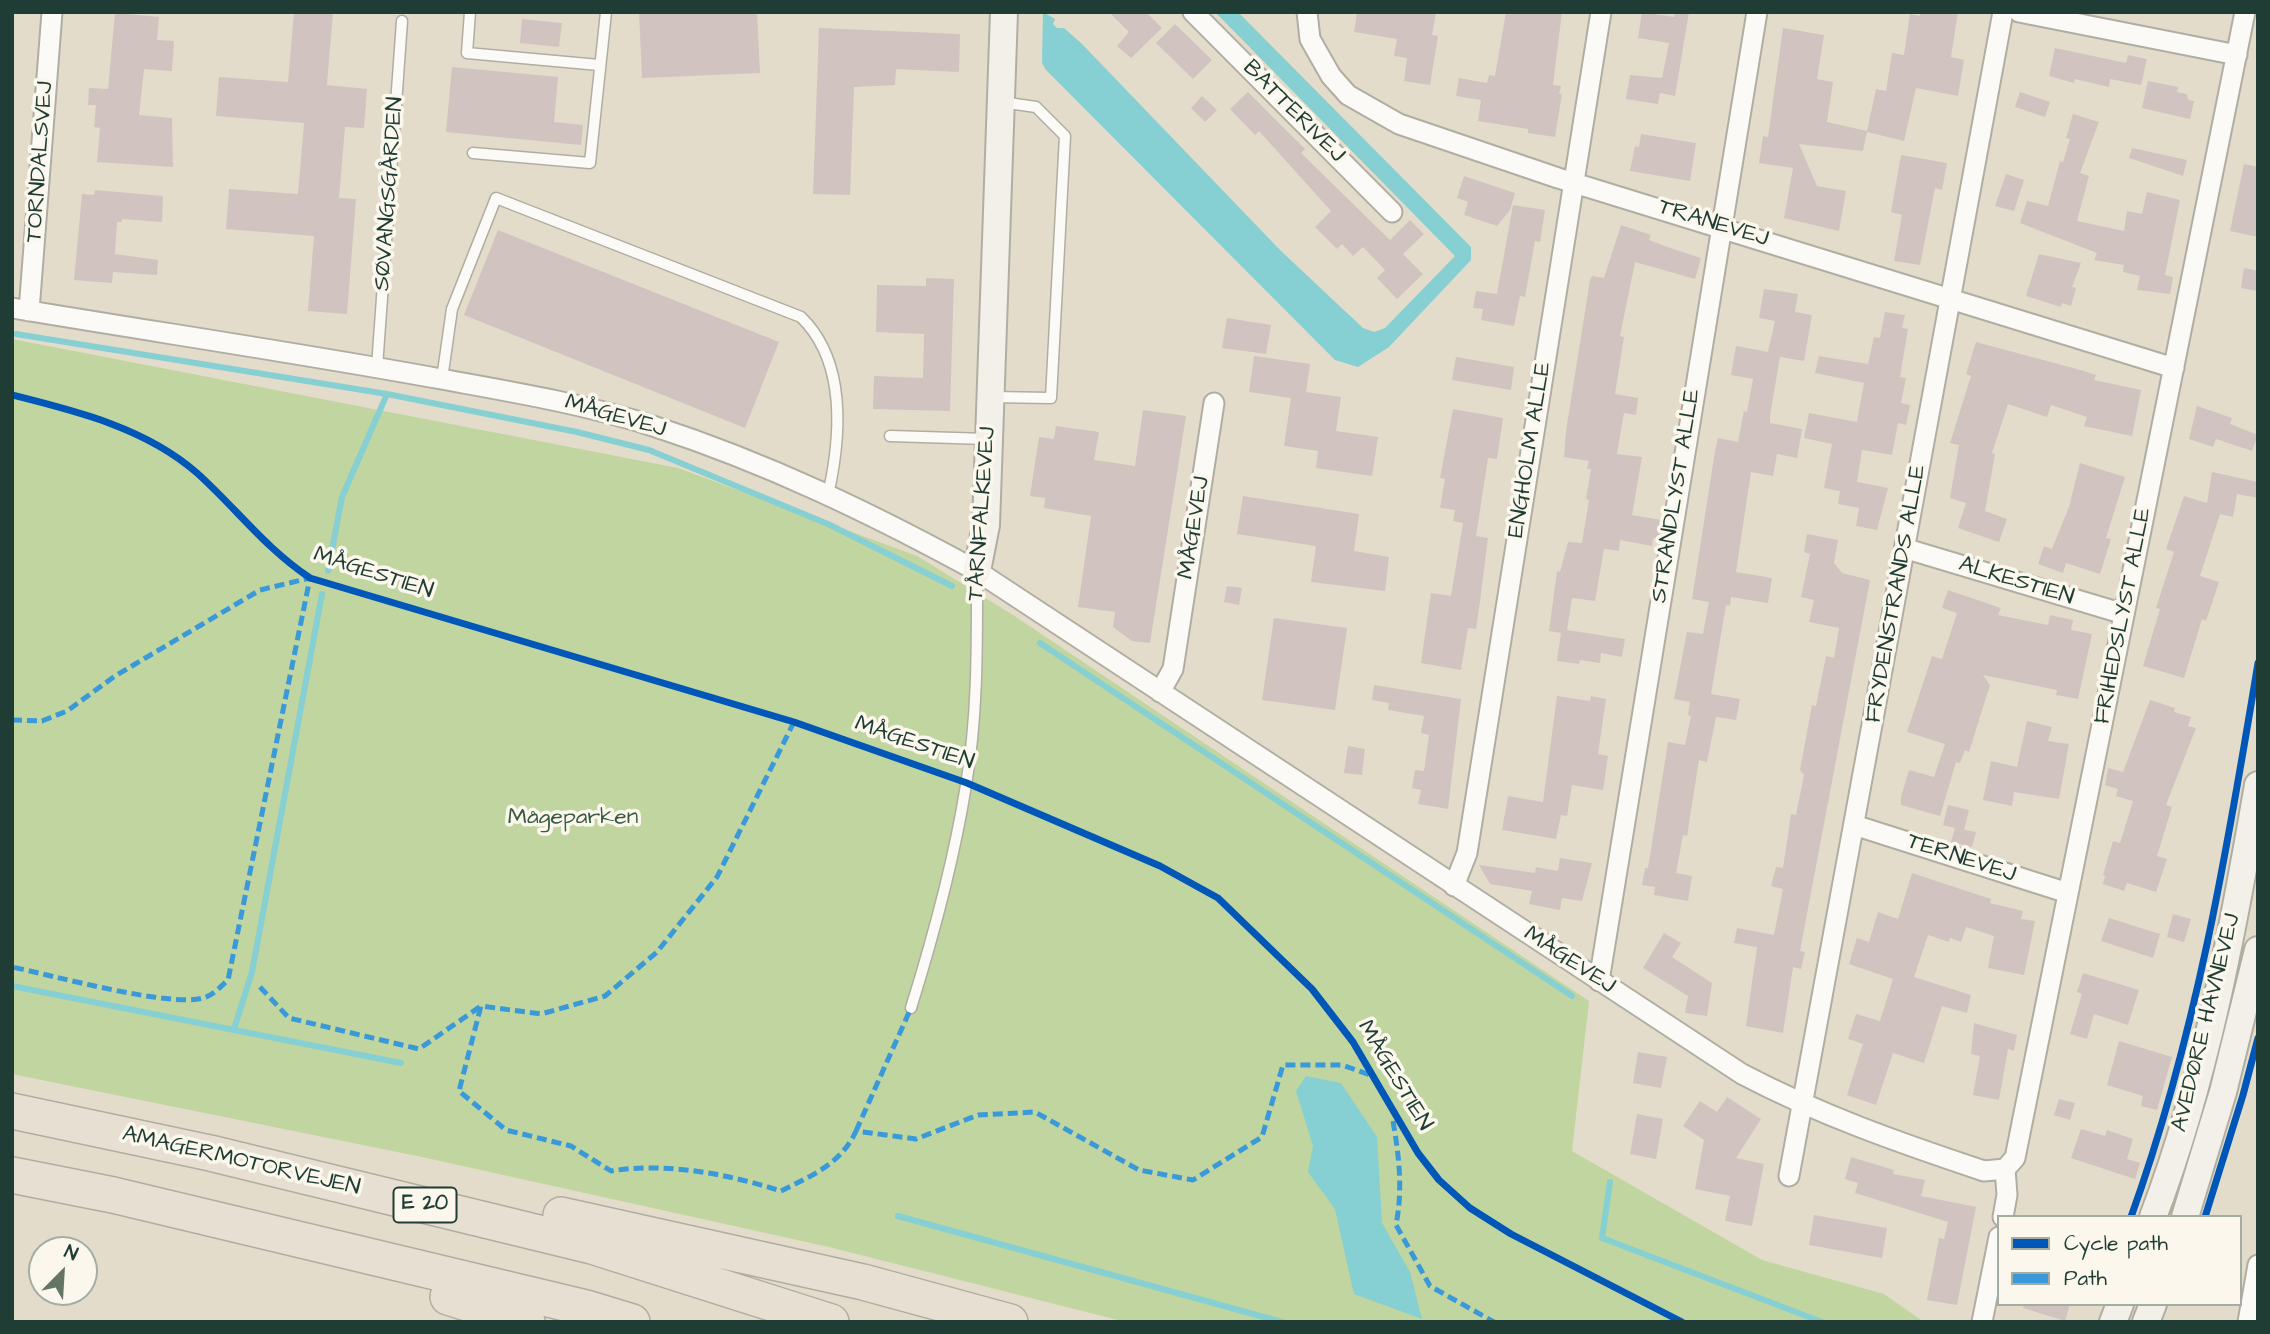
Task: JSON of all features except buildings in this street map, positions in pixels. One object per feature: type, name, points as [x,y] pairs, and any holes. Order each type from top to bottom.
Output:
[{"type":"highway","name":"AMAGERMOTORVEJEN","points":[[12,1111],[210,1153],[592,1246],[831,1322]]},
{"type":"highway","points":[[210,1153],[462,1193],[863,1282],[1010,1322]]},
{"type":"highway","points":[[12,1175],[113,1195],[572,1305],[632,1322]]},
{"type":"highway","points":[[113,1195],[527,1322]]},
{"type":"street","name":"TORNDALSVEJ","points":[[21,310],[52,12]]},
{"type":"street","name":"TÅRNFALKEVEJ","points":[[977,571],[986,525],[1004,12]]},
{"type":"street","name":"BATTERIVEJ","points":[[1193,12],[1392,212]]},
{"type":"street","name":"TRANEVEJ","points":[[1307,12],[1310,39],[1319,58],[1348,95],[1370,110],[1429,135],[1950,301],[2174,368]]},
{"type":"street","name":"ENGHOLM ALLE","points":[[1454,886],[1461,876],[1467,853],[1601,12]]},
{"type":"street","name":"STRANDLYST ALLE","points":[[1599,981],[1757,12]]},
{"type":"street","name":"FRYDENSTRANDS ALLE","points":[[1789,1176],[1907,549],[2003,12]]},
{"type":"street","points":[[2020,12],[2237,55]]},
{"type":"street","name":"FRIHEDSLYST ALLE","points":[[2003,1215],[2007,1195],[2005,1169],[2015,1158],[2245,12]]},
{"type":"street","name":"MÅGEVEJ","points":[[21,310],[377,367],[549,399],[651,425],[755,462],[876,516],[977,571],[1742,1074],[1801,1105],[1860,1129],[1984,1171],[2005,1169]]},
{"type":"street","name":"MÅGEVEJ","points":[[1160,692],[1173,669],[1214,403]]},
{"type":"street","name":"ALKESTIEN","points":[[1907,549],[2124,614]]},
{"type":"street","name":"AVEDØRE HAVNEVEJ","points":[[2154,1215],[2195,1087],[2220,985],[2258,785]]},
{"type":"street","name":"TERNEVEJ","points":[[1854,825],[2068,893]]},
{"type":"street","name":"AVEDØRE HAVNEVEJ","points":[[2186,1215],[2223,1092],[2258,950]]},
{"type":"street","points":[[1982,1322],[1997,1247]]},
{"type":"street","points":[[2248,1322],[2258,1265]]},
{"type":"lane","points":[[470,12],[467,53],[599,65]]},
{"type":"lane","points":[[473,153],[590,163],[606,12]]},
{"type":"lane","name":"SØVANGSGÅRDEN","points":[[377,367],[402,21]]},
{"type":"lane","points":[[990,397],[1051,398],[1065,136],[1036,107],[1001,102]]},
{"type":"lane","points":[[442,379],[452,309],[496,198],[801,317],[814,330],[823,346],[835,383],[836,459],[828,495]]},
{"type":"lane","points":[[890,436],[989,439]]},
{"type":"lane","name":"TÅRNFALKEVEJ","points":[[912,1008],[945,897],[967,783],[977,677],[977,571]]},
{"type":"green space","name":"Mågeparken","points":[[12,339],[678,468],[917,556],[1013,615],[1589,1001],[1572,1151],[1762,1260],[1884,1294],[1924,1322],[1126,1322],[829,1247],[422,1157],[12,1074]]},
{"type":"water","points":[[1043,12],[1055,19],[1053,24],[1057,28],[1064,28],[1082,44],[1281,251],[1363,328],[1374,332],[1385,328],[1455,256],[1215,12],[1238,12],[1471,247],[1471,260],[1389,347],[1358,367],[1335,360],[1046,70],[1042,63]]},
{"type":"water","points":[[1306,1076],[1341,1083],[1377,1137],[1382,1223],[1410,1272],[1422,1319],[1354,1294],[1335,1209],[1308,1172],[1313,1146],[1296,1091]]},
{"type":"waterway","points":[[16,334],[387,394]]},
{"type":"waterway","points":[[328,571],[342,497],[387,394],[577,432],[649,450],[828,524],[952,586]]},
{"type":"waterway","points":[[234,1029],[252,972],[322,594]]},
{"type":"waterway","points":[[1040,643],[1572,996]]},
{"type":"waterway","points":[[12,986],[401,1063]]},
{"type":"waterway","points":[[1610,1182],[1602,1238],[1822,1322]]},
{"type":"waterway","points":[[898,1216],[1282,1322]]},
{"type":"marked path","points":[[12,720],[42,721],[67,711],[115,676],[260,590],[310,578],[228,980],[207,997],[187,1000],[139,995],[12,967]]},
{"type":"marked path","points":[[794,722],[717,877],[657,952],[605,996],[541,1014],[481,1006],[459,1091],[506,1130],[571,1146],[611,1171],[653,1168],[697,1171],[740,1179],[781,1191],[834,1161],[856,1131],[916,1139],[978,1115],[1035,1112],[1139,1170],[1193,1180],[1262,1137],[1283,1065],[1342,1065],[1373,1076]]},
{"type":"marked path","points":[[260,987],[289,1018],[419,1049],[481,1006]]},
{"type":"marked path","points":[[856,1131],[911,1008]]},
{"type":"marked path","points":[[1393,1121],[1399,1173],[1396,1225],[1430,1286],[1494,1322]]},
{"type":"cycle path","name":"MÅGESTIEN","points":[[12,395],[109,423],[156,444],[197,473],[265,541],[310,578],[794,722],[967,783],[1160,866],[1218,898],[1312,989],[1353,1042],[1418,1153],[1439,1180],[1470,1208],[1511,1234],[1682,1322]]},
{"type":"cycle path","points":[[2132,1215],[2154,1149],[2192,1012],[2221,873],[2258,663]]},
{"type":"cycle path","points":[[2206,1215],[2258,1038]]}]
